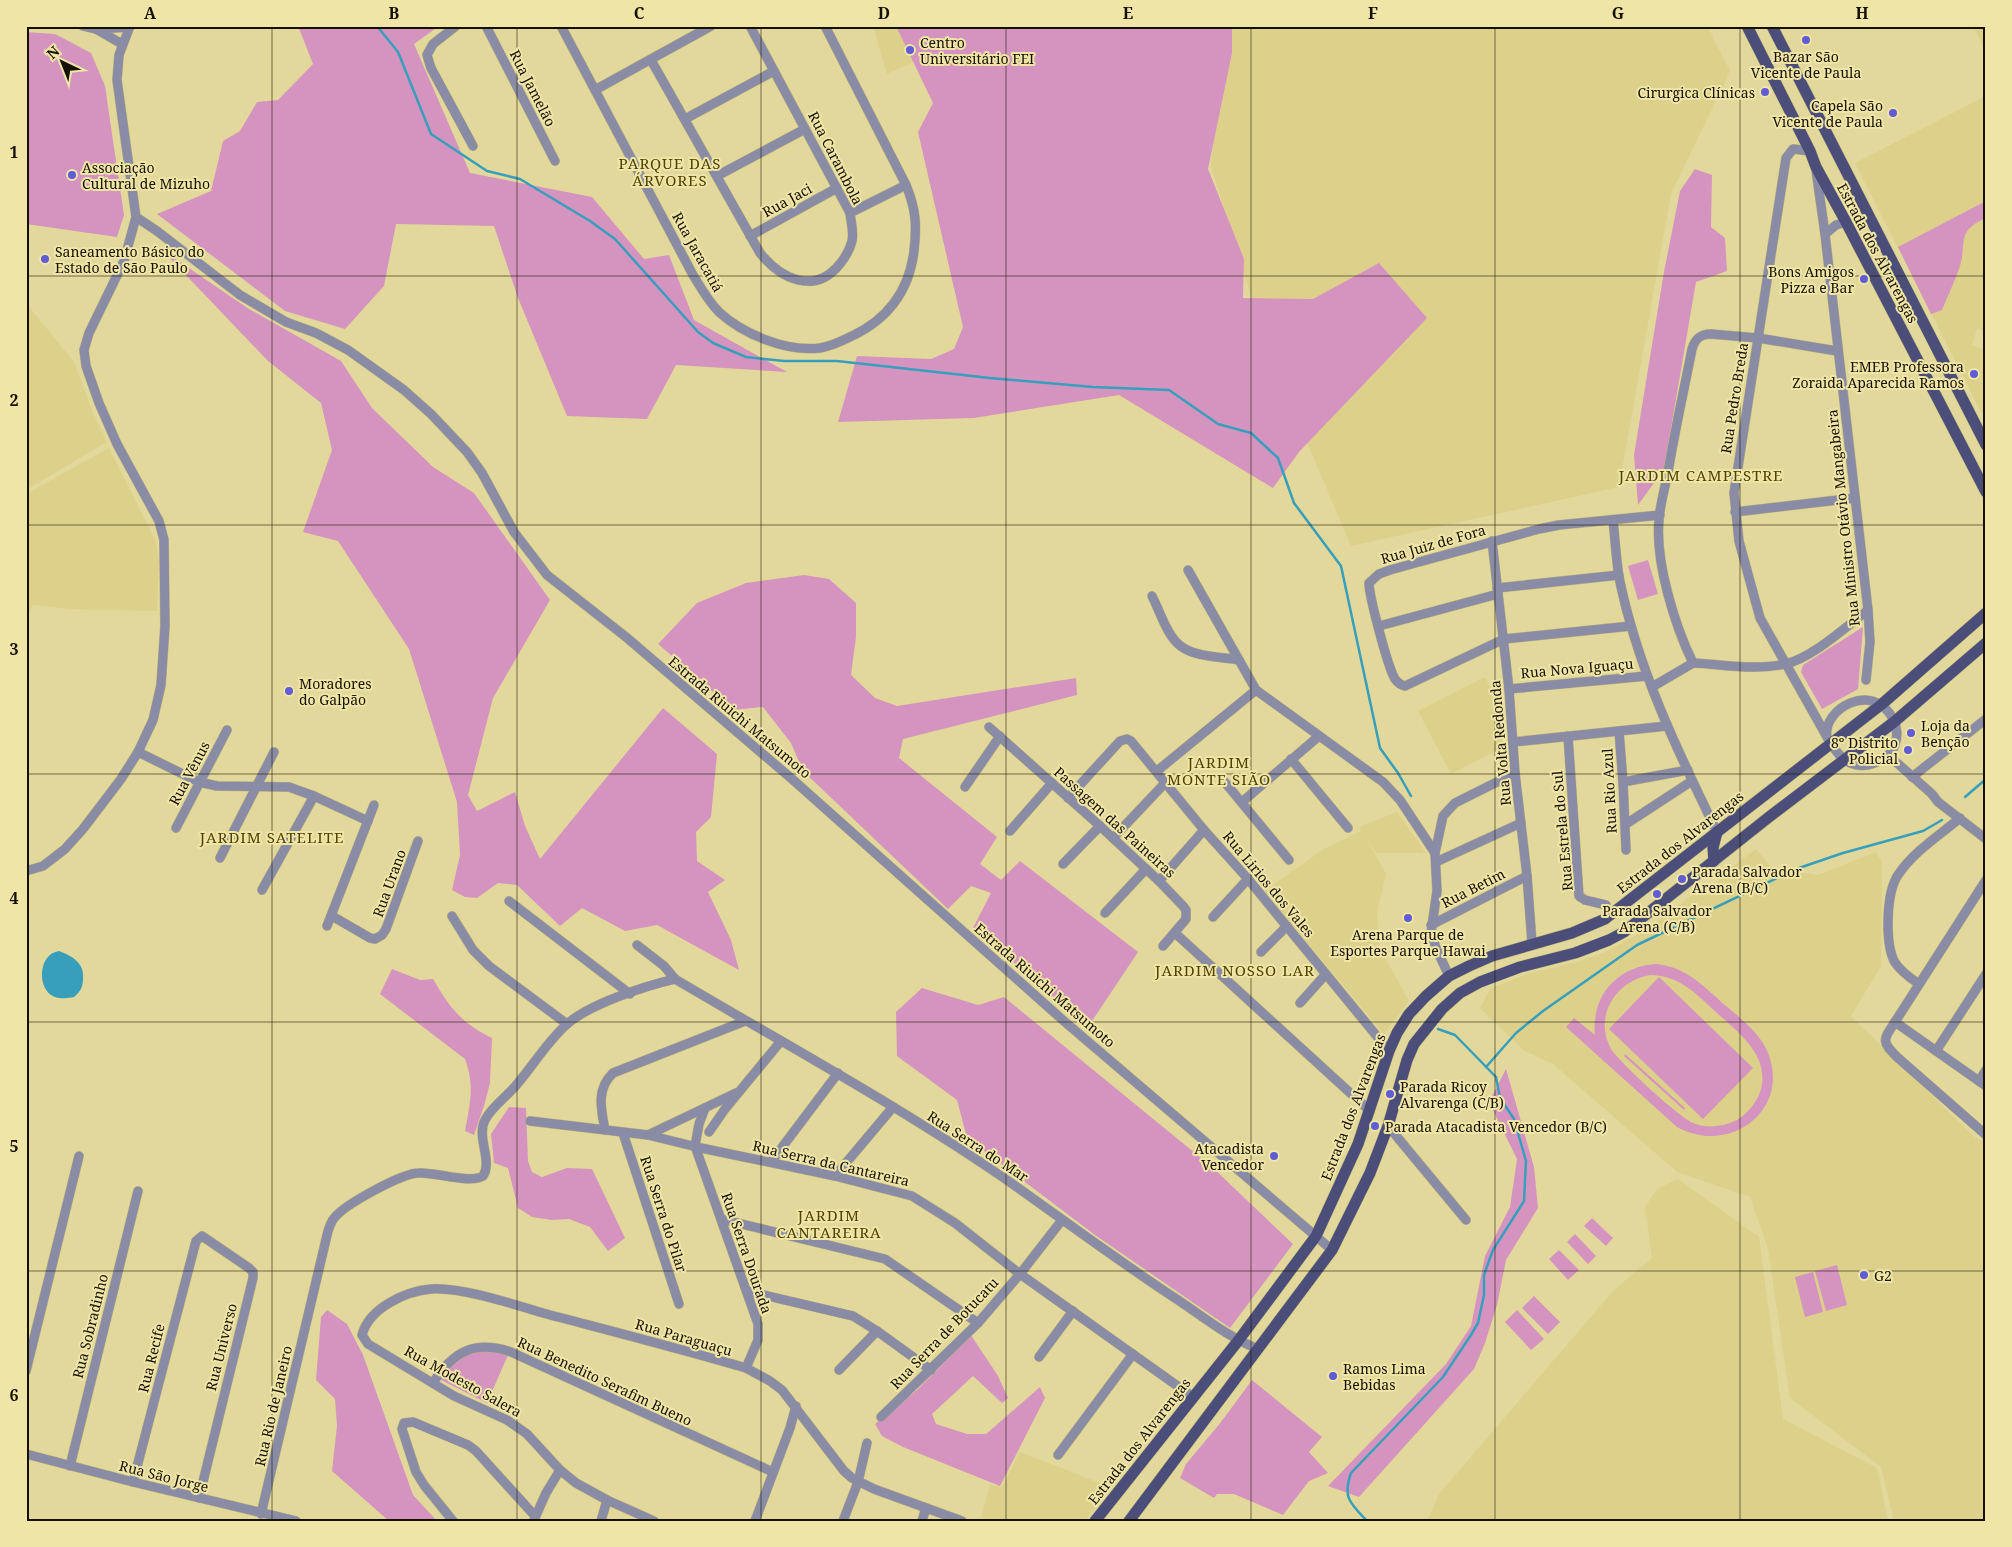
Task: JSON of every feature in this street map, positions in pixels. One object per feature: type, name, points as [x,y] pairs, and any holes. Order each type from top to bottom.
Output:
[{"type":"main road","name":"Estrada dos Alvarengas","points":[[1747,26],[1810,151],[1816,168],[1986,492]]},
{"type":"main road","name":"Estrada dos Alvarengas","points":[[1772,26],[1986,445]]},
{"type":"main road","name":"Estrada dos Alvarengas","points":[[1096,1521],[1238,1340],[1316,1236],[1345,1176],[1397,1033],[1409,1014],[1426,996],[1450,976],[1492,956],[1572,932],[1604,919],[1717,832],[1829,741],[1882,704],[1986,613]]},
{"type":"main road","points":[[1128,1521],[1332,1250],[1370,1173],[1388,1126],[1400,1081],[1414,1044],[1442,1009],[1460,993],[1480,982],[1520,967],[1575,953],[1609,940],[1642,920],[1769,817],[1894,722],[1986,643]]},
{"type":"main road","points":[[1714,861],[1713,848],[1717,832]]},
{"type":"street","points":[[26,870],[43,866],[65,848],[101,806],[138,752],[153,720],[161,685],[165,626],[164,540],[159,522],[117,444],[99,403],[86,366],[84,350],[89,333],[124,261],[136,217],[117,66],[122,44],[130,27],[83,26]]},
{"type":"street","points":[[456,26],[433,44],[429,49],[428,59],[473,146]]},
{"type":"street","name":"Rua Jamelão","points":[[486,26],[555,161]]},
{"type":"street","points":[[595,90],[711,26]]},
{"type":"street","name":"Rua Carambola","points":[[651,60],[760,254],[776,271],[796,280],[821,279],[837,268],[848,252],[852,234],[850,213],[750,26]]},
{"type":"street","name":"Rua Jaracatiá","points":[[565,28],[595,90],[710,303],[729,320],[777,345],[820,348],[840,342],[860,332],[882,318],[895,303],[907,280],[913,261],[916,221],[914,203],[906,185],[824,26]]},
{"type":"street","points":[[95,27],[122,44]]},
{"type":"street","points":[[685,119],[774,70]]},
{"type":"street","points":[[717,176],[805,129]]},
{"type":"street","name":"Rua Pedro Breda","points":[[1810,151],[1793,149],[1786,158],[1734,493],[1735,512],[1744,563],[1760,618],[1829,741]]},
{"type":"street","name":"Rua Ministro Otávio Mangabeira","points":[[1816,168],[1868,610],[1869,652],[1866,680]]},
{"type":"street","points":[[850,213],[906,185]]},
{"type":"street","name":"Rua Jaci","points":[[750,236],[837,188]]},
{"type":"street","name":"Estrada Riuichi Matsumoto","points":[[136,217],[240,294],[286,322],[316,333],[348,350],[404,390],[431,414],[466,452],[482,473],[514,532],[548,575],[626,637],[792,779],[1065,1022],[1332,1250]]},
{"type":"street","points":[[1825,234],[1836,225],[1846,222]]},
{"type":"street","points":[[1692,663],[1678,627],[1662,568],[1659,547],[1660,515],[1694,343],[1704,334],[1758,338],[1838,351]]},
{"type":"street","points":[[1735,512],[1855,498]]},
{"type":"street","name":"Rua Juiz de Fora","points":[[1504,639],[1416,682],[1405,686],[1400,684],[1396,680],[1389,664],[1369,583],[1372,578],[1390,570],[1492,541],[1559,525],[1660,515]]},
{"type":"street","points":[[1613,520],[1619,575],[1631,626],[1647,676],[1667,726],[1717,832]]},
{"type":"street","name":"Rua Volta Redonda","points":[[1492,541],[1509,688],[1515,773],[1527,876],[1532,943]]},
{"type":"street","points":[[1188,570],[1256,690],[1318,736],[1370,771],[1395,793],[1436,857]]},
{"type":"street","points":[[1379,626],[1497,591],[1619,575]]},
{"type":"street","points":[[1152,596],[1170,633],[1180,646],[1192,652],[1239,660]]},
{"type":"street","points":[[1652,687],[1692,663],[1750,666],[1785,664],[1807,654],[1868,610]]},
{"type":"street","points":[[1504,639],[1631,626]]},
{"type":"street","name":"Rua Nova Iguaçu","points":[[1509,688],[1647,676]]},
{"type":"street","points":[[1156,771],[1256,690]]},
{"type":"street","points":[[1859,700],[1872,700],[1882,704],[1894,722],[1896,740],[1888,756],[1879,761],[1864,764],[1854,764],[1845,760],[1829,741],[1827,725],[1832,717],[1859,700]]},
{"type":"street","points":[[1816,716],[1822,719],[1832,717]]},
{"type":"street","points":[[1912,777],[1986,719]]},
{"type":"street","points":[[1513,742],[1667,726]]},
{"type":"street","name":"Passagem das Paineiras","points":[[989,727],[1160,881],[1186,910],[1186,919],[1163,946]]},
{"type":"street","name":"Rua Vênus","points":[[176,828],[227,730]]},
{"type":"street","name":"Rua Rio Azul","points":[[1619,731],[1624,782],[1626,850]]},
{"type":"street","points":[[965,787],[1000,736]]},
{"type":"street","points":[[1242,802],[1318,736]]},
{"type":"street","name":"Rua Estrela do Sul","points":[[1568,736],[1579,896],[1585,900],[1606,905]]},
{"type":"street","name":"Rua Lirios dos Vales","points":[[1068,798],[1105,756],[1124,738],[1127,738],[1248,879],[1389,1051]]},
{"type":"street","points":[[138,752],[199,782],[217,786],[290,787],[368,821]]},
{"type":"street","points":[[220,858],[274,752]]},
{"type":"street","points":[[1888,756],[1932,794],[1938,802],[1986,839]]},
{"type":"street","points":[[1291,759],[1348,828]]},
{"type":"street","points":[[1624,782],[1688,770]]},
{"type":"street","points":[[1450,976],[1432,941],[1431,925],[1436,891],[1436,857],[1440,825],[1447,810],[1455,803],[1515,773]]},
{"type":"street","points":[[1223,780],[1289,860]]},
{"type":"street","points":[[1626,824],[1692,781]]},
{"type":"street","points":[[1113,838],[1166,782]]},
{"type":"street","points":[[1010,831],[1052,783]]},
{"type":"street","points":[[262,890],[314,796]]},
{"type":"street","points":[[327,926],[374,805]]},
{"type":"street","points":[[1919,984],[1903,972],[1894,960],[1889,933],[1889,904],[1892,886],[1907,864],[1957,816]]},
{"type":"street","points":[[1436,857],[1521,823]]},
{"type":"street","points":[[1063,864],[1100,826]]},
{"type":"street","points":[[1160,881],[1204,830]]},
{"type":"street","name":"Rua Urano","points":[[332,916],[370,938],[374,939],[382,934],[399,897],[418,841]]},
{"type":"street","points":[[1105,913],[1146,869]]},
{"type":"street","name":"Rua Betim","points":[[1431,925],[1527,876]]},
{"type":"street","points":[[1213,917],[1248,879]]},
{"type":"street","points":[[1986,880],[1884,1038],[1885,1044],[1897,1057],[1986,1135]]},
{"type":"street","points":[[509,901],[630,994]]},
{"type":"street","points":[[452,916],[473,950],[489,966],[567,1024],[586,1012],[675,978]]},
{"type":"street","points":[[1262,952],[1287,926]]},
{"type":"street","points":[[1175,933],[1370,1111]]},
{"type":"street","name":"Rua Serra do Mar","points":[[637,945],[664,966],[675,978],[893,1107],[1013,1184],[1156,1286],[1238,1340],[1258,1348]]},
{"type":"street","points":[[1300,1003],[1326,974]]},
{"type":"street","points":[[1936,1051],[1986,974]]},
{"type":"street","points":[[605,1130],[600,1097],[605,1083],[614,1073],[745,1021]]},
{"type":"street","points":[[1895,1022],[1982,1084],[1986,1070]]},
{"type":"street","name":"Rua Rio de Janeiro","points":[[261,1514],[328,1231],[335,1217],[361,1199],[408,1175],[435,1173],[470,1179],[483,1176],[486,1171],[486,1162],[482,1132],[486,1118],[567,1024]]},
{"type":"street","points":[[709,1132],[725,1109],[781,1041]]},
{"type":"street","points":[[771,1162],[838,1073]]},
{"type":"street","points":[[648,1135],[741,1091]]},
{"type":"street","points":[[835,1176],[893,1107]]},
{"type":"street","points":[[695,1146],[699,1124],[705,1108]]},
{"type":"street","name":"Rua Serra da Cantareira","points":[[530,1120],[648,1135],[835,1176],[912,1196],[955,1223],[1020,1274],[1193,1397]]},
{"type":"street","points":[[1388,1126],[1466,1220]]},
{"type":"street","name":"Rua Serra do Pilar","points":[[623,1133],[678,1304]]},
{"type":"street","name":"Rua Serra Dourada","points":[[695,1146],[747,1291],[759,1333],[746,1368]]},
{"type":"street","points":[[26,1371],[79,1156]]},
{"type":"street","name":"Rua Sobradinho","points":[[70,1466],[138,1192]]},
{"type":"street","points":[[721,1219],[885,1259],[978,1323]]},
{"type":"street","name":"Rua Serra de Botucatu","points":[[881,1417],[978,1323],[1020,1274],[1062,1220]]},
{"type":"street","name":"Rua Universo","points":[[196,1241],[202,1236],[206,1237],[253,1272],[199,1498]]},
{"type":"street","name":"Rua Recife","points":[[133,1482],[196,1241]]},
{"type":"street","name":"Rua Paraguaçu","points":[[363,1330],[369,1319],[377,1311],[394,1301],[407,1295],[430,1289],[443,1289],[508,1303],[746,1368],[770,1381],[796,1406],[844,1470],[858,1482],[962,1521]]},
{"type":"street","points":[[747,1291],[857,1318],[931,1370]]},
{"type":"street","points":[[1038,1356],[1073,1311]]},
{"type":"street","name":"Rua Modesto Salera","points":[[363,1330],[362,1335],[368,1344],[454,1396],[498,1415],[517,1426],[528,1434],[560,1470],[576,1482],[607,1500],[654,1521]]},
{"type":"street","points":[[839,1370],[877,1331]]},
{"type":"street","name":"Rua Benedito Serafim Bueno","points":[[433,1383],[445,1365],[463,1352],[485,1346],[511,1352],[773,1472]]},
{"type":"street","points":[[1058,1455],[1133,1354]]},
{"type":"street","points":[[755,1521],[790,1428],[796,1406]]},
{"type":"street","points":[[453,1521],[416,1472],[402,1430],[404,1424],[413,1422],[468,1445],[488,1462],[535,1518],[546,1493],[560,1470]]},
{"type":"street","points":[[843,1521],[858,1482],[868,1443]]},
{"type":"street","name":"Rua São Jorge","points":[[26,1454],[261,1514],[296,1521]]},
{"type":"street","points":[[601,1521],[607,1500]]},
{"type":"street","points":[[922,1521],[926,1508]]},
{"type":"shaded area","points":[[298,26],[439,26],[414,44],[470,173],[592,197],[644,259],[669,255],[694,320],[787,372],[676,365],[647,419],[567,416],[518,298],[494,226],[396,224],[384,286],[345,329],[285,311],[157,214],[211,191],[223,141],[240,131],[257,102],[278,100],[313,64]]},
{"type":"shaded area","name":"Centro Universitário FEI","points":[[873,26],[992,26],[887,74]]},
{"type":"shaded area","points":[[896,26],[1232,26],[1232,53],[1208,169],[1244,259],[1243,298],[1313,299],[1379,263],[1427,318],[1299,452],[1273,488],[1119,395],[974,418],[838,422],[857,356],[931,359],[954,349],[963,327],[918,132],[933,103]]},
{"type":"shaded area","points":[[1225,26],[1707,26],[1730,71],[1671,194],[1619,487],[1351,546],[1267,348],[1211,166]]},
{"type":"shaded area","points":[[1973,26],[1986,26],[1986,52]]},
{"type":"shaded area","name":"Associação Cultural de Mizuho","points":[[26,32],[55,34],[91,53],[105,86],[124,215],[117,237],[26,224]]},
{"type":"shaded area","points":[[1986,96],[1986,331],[1977,329],[1972,345],[1986,350],[1986,414],[1981,412],[1855,163]]},
{"type":"shaded area","points":[[1695,169],[1712,175],[1711,227],[1725,238],[1727,271],[1696,282],[1664,469],[1638,505],[1634,455],[1664,272],[1680,191]]},
{"type":"shaded area","points":[[1984,202],[1986,218],[1970,228],[1966,233],[1962,258],[1954,283],[1942,310],[1931,314],[1898,247]]},
{"type":"shaded area","points":[[161,249],[249,309],[341,361],[372,408],[433,467],[474,493],[550,600],[493,698],[468,795],[477,811],[515,792],[525,826],[540,859],[663,708],[717,754],[711,817],[696,832],[697,861],[725,880],[708,892],[731,940],[739,970],[657,925],[625,931],[582,908],[560,926],[517,885],[498,883],[477,898],[465,897],[452,890],[460,855],[457,802],[409,649],[338,541],[303,532],[332,450],[321,403],[268,361]]},
{"type":"shaded area","points":[[26,303],[74,362],[93,413],[107,442],[26,490]]},
{"type":"shaded area","points":[[109,448],[155,539],[159,560],[157,611],[70,609],[33,605],[26,618],[26,494]]},
{"type":"shaded area","points":[[1648,560],[1658,594],[1638,600],[1628,566]]},
{"type":"shaded area","points":[[804,575],[829,579],[856,603],[856,637],[851,675],[875,698],[897,706],[1076,678],[1077,695],[903,739],[899,758],[997,837],[980,864],[1001,880],[1020,861],[1138,952],[1088,1027],[973,928],[991,893],[971,886],[948,909],[803,771],[791,743],[763,707],[732,710],[658,644],[697,603],[746,583]]},
{"type":"shaded area","points":[[1863,627],[1858,689],[1822,709],[1801,672],[1803,665]]},
{"type":"shaded area","points":[[1485,677],[1490,687],[1497,685],[1500,689],[1503,747],[1451,774],[1418,711]]},
{"type":"shaded area","points":[[1397,812],[1426,853],[1376,853],[1366,838],[1386,874],[1377,912],[1379,947],[1409,1001],[1384,1034],[1264,891],[1324,849],[1361,831],[1359,827]]},
{"type":"shaded area","points":[[1756,849],[1772,868],[1818,875],[1876,852],[1882,863],[1881,966],[1851,1016],[1973,1136],[1986,1143],[1986,1521],[1894,1521],[1881,1467],[1790,1398],[1768,1249],[1750,1197],[1677,1172],[1553,1064],[1523,1050],[1480,1008],[1491,988],[1530,973],[1580,961],[1603,953],[1631,938],[1656,922],[1701,888],[1718,881],[1726,871]]},
{"type":"shaded area","points":[[1665,965],[1689,975],[1738,1016],[1759,1037],[1768,1053],[1773,1074],[1771,1093],[1763,1110],[1751,1123],[1735,1132],[1716,1136],[1697,1135],[1677,1127],[1566,1027],[1574,1018],[1595,1035],[1597,1008],[1602,996],[1618,978],[1641,966]],"holes":[[[1650,975],[1661,976],[1679,982],[1695,993],[1745,1039],[1758,1059],[1762,1070],[1759,1095],[1750,1109],[1737,1120],[1715,1126],[1693,1123],[1675,1111],[1650,1089],[1611,1049],[1606,1037],[1605,1024],[1606,1013],[1611,1002],[1627,984]]]},
{"type":"shaded area","points":[[392,969],[420,980],[433,979],[457,1014],[472,1027],[492,1038],[490,1083],[474,1135],[465,1131],[471,1087],[465,1059],[380,994]]},
{"type":"shaded area","points":[[1659,977],[1753,1068],[1703,1119],[1609,1029]]},
{"type":"shaded area","points":[[922,988],[978,1005],[1004,997],[1212,1167],[1293,1244],[1230,1328],[1095,1235],[967,1138],[957,1100],[897,1056],[896,1012]]},
{"type":"shaded area","points":[[1625,1054],[1685,1108],[1684,1110],[1624,1056]]},
{"type":"shaded area","points":[[1506,1069],[1534,1167],[1538,1208],[1506,1260],[1497,1305],[1485,1343],[1474,1369],[1359,1497],[1328,1486],[1446,1364],[1471,1326],[1485,1256],[1510,1207],[1517,1159],[1489,1102]]},
{"type":"shaded area","points":[[509,1107],[526,1108],[528,1161],[532,1172],[542,1177],[567,1168],[592,1169],[625,1238],[608,1251],[590,1227],[569,1219],[552,1220],[532,1217],[518,1208],[508,1168],[494,1163],[491,1134]]},
{"type":"shaded area","points":[[1678,1179],[1759,1237],[1783,1419],[1877,1468],[1888,1521],[1427,1521],[1439,1494],[1613,1291],[1652,1258],[1645,1207],[1657,1189]]},
{"type":"shaded area","points":[[1592,1218],[1613,1238],[1606,1246],[1584,1226]]},
{"type":"shaded area","points":[[1575,1234],[1596,1256],[1588,1264],[1567,1242]]},
{"type":"shaded area","points":[[1559,1250],[1579,1270],[1568,1280],[1549,1259]]},
{"type":"shaded area","points":[[1837,1265],[1847,1305],[1826,1311],[1815,1271]]},
{"type":"shaded area","points":[[1813,1272],[1823,1312],[1805,1317],[1795,1277]]},
{"type":"shaded area","points":[[1534,1296],[1560,1322],[1548,1334],[1522,1308]]},
{"type":"shaded area","points":[[327,1310],[347,1324],[363,1355],[413,1495],[437,1521],[389,1521],[332,1471],[337,1426],[335,1399],[316,1380],[321,1317]]},
{"type":"shaded area","points":[[1517,1310],[1544,1339],[1531,1350],[1505,1322]]},
{"type":"shaded area","points":[[971,1335],[998,1376],[1008,1398],[1002,1403],[973,1376],[932,1414],[936,1424],[967,1434],[986,1434],[1040,1387],[1045,1398],[1000,1486],[903,1447],[882,1436],[875,1424],[917,1390]]},
{"type":"shaded area","points":[[486,1347],[508,1355],[487,1403],[437,1378],[446,1364]]},
{"type":"shaded area","points":[[1252,1380],[1322,1437],[1309,1452],[1328,1473],[1309,1481],[1283,1515],[1234,1494],[1217,1494],[1214,1498],[1180,1478],[1186,1464],[1221,1422]]},
{"type":"shaded area","points":[[1020,1452],[1110,1487],[1085,1521],[990,1521],[981,1518],[990,1485],[1002,1487]]},
{"type":"water","points":[[59,951],[77,961],[82,969],[82,984],[74,997],[54,997],[44,984],[42,970],[44,964],[52,953]]},
{"type":"waterway","points":[[377,26],[398,52],[431,134],[487,171],[520,179],[590,221],[615,239],[698,332],[713,343],[746,357],[784,361],[837,361],[1093,387],[1169,390],[1218,424],[1251,433],[1278,458],[1294,503],[1341,566],[1380,748],[1398,773],[1411,796]]},
{"type":"waterway","points":[[1965,797],[1986,779]]},
{"type":"waterway","points":[[1486,1067],[1516,1033],[1543,1011],[1637,945],[1796,869],[1843,853],[1923,831],[1942,820]]},
{"type":"waterway","points":[[1367,1521],[1356,1510],[1348,1495],[1347,1489],[1351,1473],[1443,1377],[1471,1335],[1478,1323],[1484,1295],[1484,1275],[1493,1250],[1524,1201],[1526,1161],[1514,1119],[1500,1098],[1496,1077],[1455,1035],[1438,1029]]},
{"type":"place","name":"Bazar São Vicente de Paula","points":[[1806,40]]},
{"type":"place","name":"Centro Universitário FEI","points":[[910,50]]},
{"type":"place","name":"Cirurgica Clínicas","points":[[1765,92]]},
{"type":"place","name":"Capela São Vicente de Paula","points":[[1893,113]]},
{"type":"place","name":"Associação Cultural de Mizuho","points":[[72,175]]},
{"type":"place","name":"Saneamento Básico do Estado de São Paulo","points":[[45,259]]},
{"type":"place","name":"Bons Amigos Pizza e Bar","points":[[1864,279]]},
{"type":"place","name":"EMEB Professora Zoraida Aparecida Ramos","points":[[1974,374]]},
{"type":"place","name":"Moradores do Galpão","points":[[289,691]]},
{"type":"place","name":"Loja da Benção","points":[[1911,733]]},
{"type":"place","name":"8º Distrito Policial","points":[[1908,750]]},
{"type":"place","name":"Parada Salvador Arena (B/C)","points":[[1682,879]]},
{"type":"place","name":"Parada Salvador Arena (C/B)","points":[[1657,894]]},
{"type":"place","name":"Arena Parque de Esportes Parque Hawai","points":[[1408,918]]},
{"type":"place","name":"Parada Ricoy Alvarenga (C/B)","points":[[1390,1094]]},
{"type":"place","name":"Parada Atacadista Vencedor (B/C)","points":[[1375,1126]]},
{"type":"place","name":"Atacadista Vencedor","points":[[1274,1156]]},
{"type":"place","name":"G2","points":[[1864,1275]]},
{"type":"place","name":"Ramos Lima Bebidas","points":[[1333,1376]]},
{"type":"district","name":"PARQUE DAS ÁRVORES","points":[[670,172]]},
{"type":"district","name":"JARDIM CAMPESTRE","points":[[1701,475]]},
{"type":"district","name":"JARDIM MONTE SIÃO","points":[[1219,770]]},
{"type":"district","name":"JARDIM SATELITE","points":[[272,837]]},
{"type":"district","name":"JARDIM NOSSO LAR","points":[[1235,970]]},
{"type":"district","name":"JARDIM CANTAREIRA","points":[[829,1224]]}]
